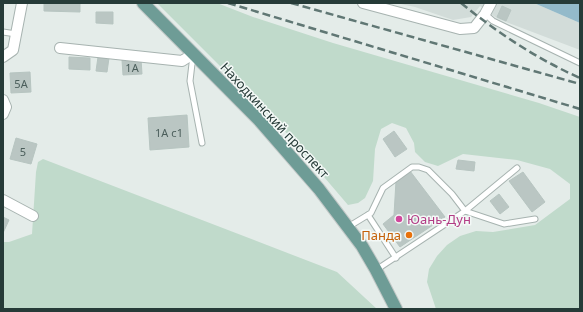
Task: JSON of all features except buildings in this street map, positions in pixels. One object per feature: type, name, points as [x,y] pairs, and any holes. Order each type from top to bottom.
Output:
[{"type":"main road","name":"Находкинский проспект","points":[[143,3],[259,120],[290,154],[348,228],[376,270],[396,309]]},
{"type":"street","points":[[3,57],[13,50],[22,3]]},
{"type":"street","points":[[363,3],[460,28],[474,28],[485,14],[491,3]]},
{"type":"street","points":[[60,48],[182,62],[193,54]]},
{"type":"street","points":[[3,100],[6,107],[3,114]]},
{"type":"street","points":[[3,200],[34,216]]},
{"type":"lane","points":[[485,14],[493,21],[580,62]]},
{"type":"lane","points":[[3,32],[16,34]]},
{"type":"lane","points":[[193,54],[190,81],[202,143]]},
{"type":"lane","points":[[348,228],[371,213],[383,188],[412,167],[419,167],[428,170],[452,194],[465,211],[504,224],[535,219]]},
{"type":"lane","points":[[376,270],[465,211],[517,168]]},
{"type":"lane","points":[[368,215],[396,258]]},
{"type":"shaded area","points":[[396,3],[534,3],[580,23],[580,50],[498,19],[480,6],[471,17],[453,20],[415,7]]},
{"type":"green space","points":[[157,3],[217,3],[253,17],[333,43],[539,103],[580,117],[580,309],[436,309],[427,282],[429,269],[437,256],[447,245],[460,236],[476,231],[493,232],[535,225],[570,199],[570,184],[550,169],[517,160],[463,154],[438,166],[425,162],[415,152],[414,143],[406,128],[392,123],[381,129],[375,149],[373,181],[365,198],[358,203],[348,205],[283,129]]},
{"type":"green space","points":[[43,159],[337,272],[377,309],[3,309],[3,242],[9,242],[32,234],[36,172],[38,162]]},
{"type":"water","points":[[534,3],[580,3],[580,23]]},
{"type":"railway","points":[[228,3],[580,109]]},
{"type":"railway","points":[[291,3],[580,84]]},
{"type":"railway","points":[[461,3],[518,45],[564,71],[580,78]]},
{"type":"place","name":"Юань-Дун","points":[[399,219]]},
{"type":"place","name":"Панда","points":[[409,235]]}]
